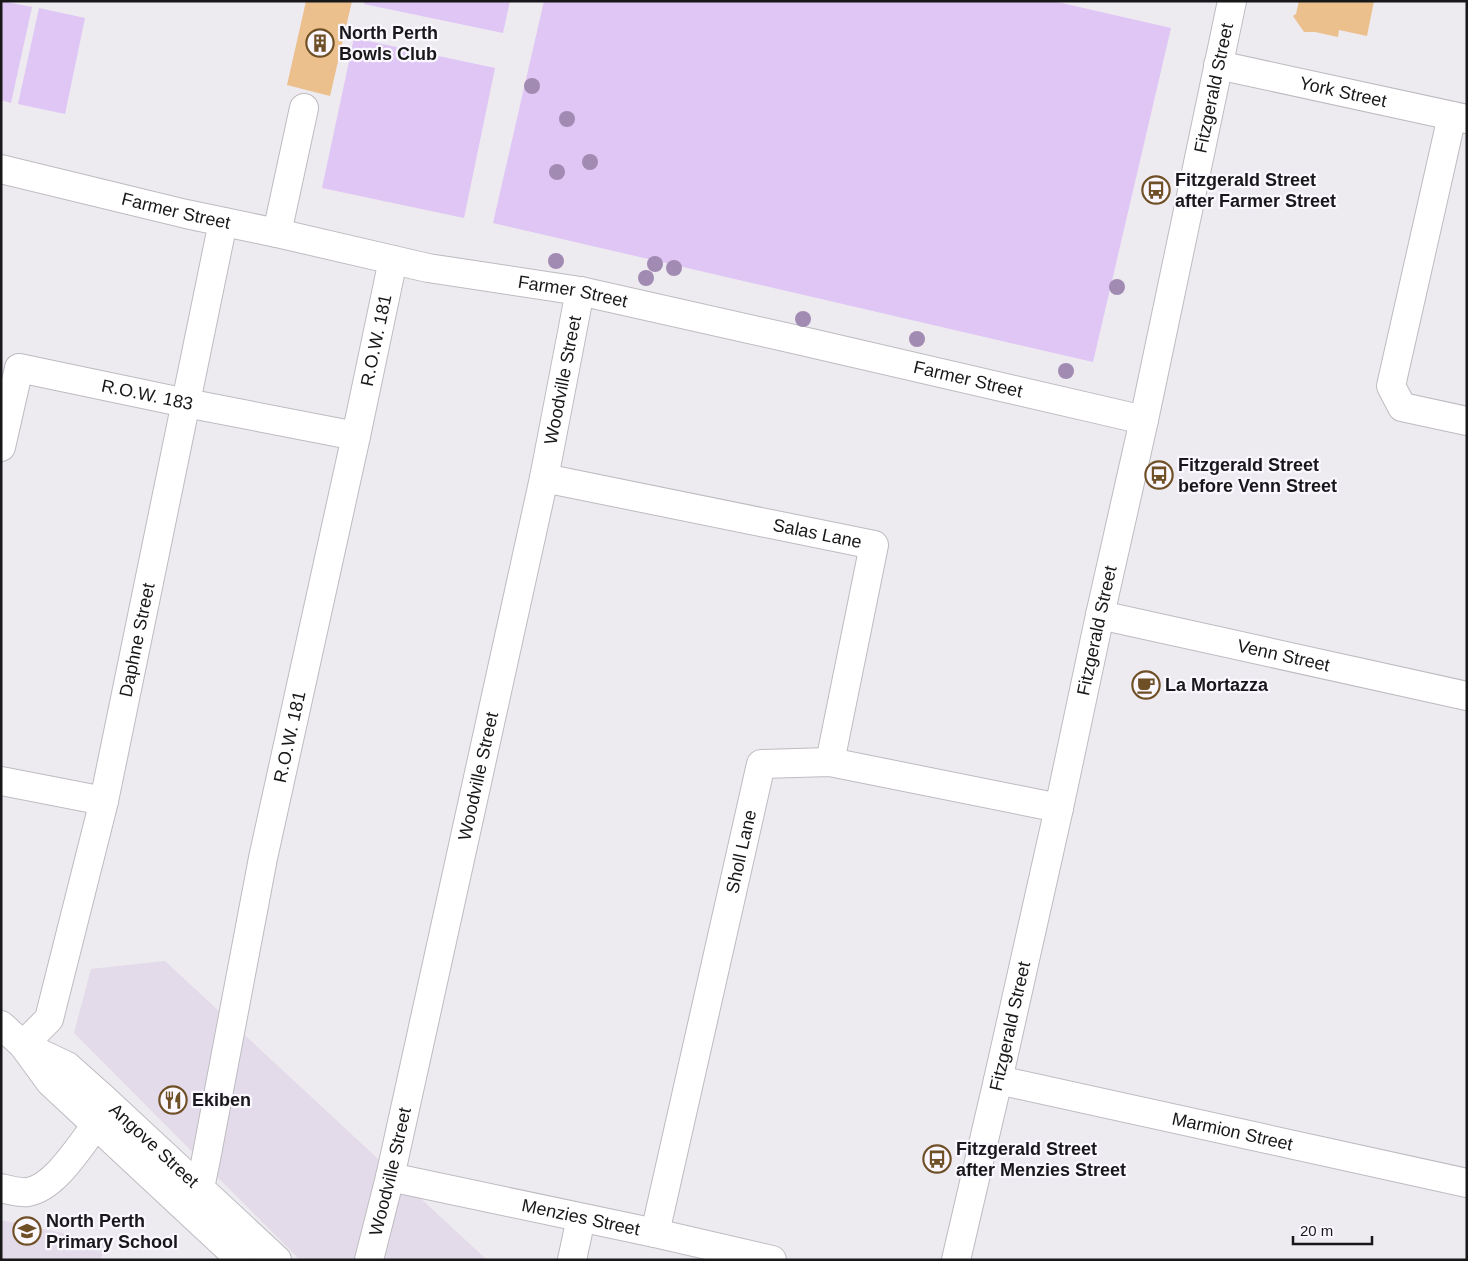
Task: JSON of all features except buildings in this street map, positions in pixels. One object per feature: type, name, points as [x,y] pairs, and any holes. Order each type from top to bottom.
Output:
[{"type":"street","name":"Fitzgerald Street","points":[[956,1260],[1059,808],[1144,420],[1232,1]]},
{"type":"street","name":"York Street","points":[[1218,64],[1459,118]]},
{"type":"street","points":[[277,233],[304,108]]},
{"type":"street","points":[[1459,118],[1391,386],[1402,407],[1467,421]]},
{"type":"street","name":"Farmer Street","points":[[1,169],[428,268],[580,292],[1144,420]]},
{"type":"street","name":"Daphne Street","points":[[23,1045],[49,1019],[104,801],[223,222]]},
{"type":"street","name":"R.O.W. 181","points":[[191,1213],[200,1188],[263,858],[393,260]]},
{"type":"street","name":"Woodville Street","points":[[369,1260],[390,1177],[544,478],[580,292]]},
{"type":"street","name":"R.O.W. 183","points":[[1,447],[18,368],[356,436]]},
{"type":"street","name":"Salas Lane","points":[[544,478],[874,545],[830,762]]},
{"type":"street","name":"Venn Street","points":[[1100,615],[1467,696]]},
{"type":"street","name":"Sholl Lane","points":[[655,1233],[761,764],[830,762],[1059,808]]},
{"type":"street","points":[[1,781],[104,801]]},
{"type":"street","name":"Angove Street","points":[[1,1025],[23,1045],[50,1082],[241,1260]]},
{"type":"street","name":"Angove Street","points":[[23,1045],[67,1066],[277,1260]]},
{"type":"street","name":"Marmion Street","points":[[998,1080],[1467,1183]]},
{"type":"street","points":[[1,1188],[28,1192],[42,1187],[66,1164],[97,1124]]},
{"type":"street","name":"Menzies Street","points":[[390,1177],[655,1233],[765,1259]]},
{"type":"street","points":[[572,1260],[581,1218]]},
{"type":"shaded area","points":[[1,1],[32,7],[11,103],[1,100]]},
{"type":"shaded area","points":[[365,1],[510,1],[503,33],[364,4]]},
{"type":"shaded area","points":[[544,1],[1053,1],[1171,28],[1093,362],[493,223]]},
{"type":"shaded area","points":[[39,8],[85,18],[65,114],[18,104]]},
{"type":"shaded area","points":[[354,38],[495,68],[464,218],[322,188]]},
{"type":"shaded area","points":[[165,961],[487,1260],[300,1260],[74,1033],[91,969]]},
{"type":"shaded area","name":"North Perth Primary School","points":[[1,1220],[105,1242],[101,1260],[1,1260]]},
{"type":"place","name":"North Perth Bowls Club","points":[[320,43]]},
{"type":"place","name":"Fitzgerald Street after Farmer Street","points":[[1156,190]]},
{"type":"place","name":"Fitzgerald Street before Venn Street","points":[[1159,475]]},
{"type":"place","name":"La Mortazza","points":[[1146,685]]},
{"type":"place","name":"Ekiben","points":[[173,1100]]},
{"type":"place","name":"Fitzgerald Street after Menzies Street","points":[[937,1159]]},
{"type":"place","name":"North Perth Primary School","points":[[27,1231]]}]
